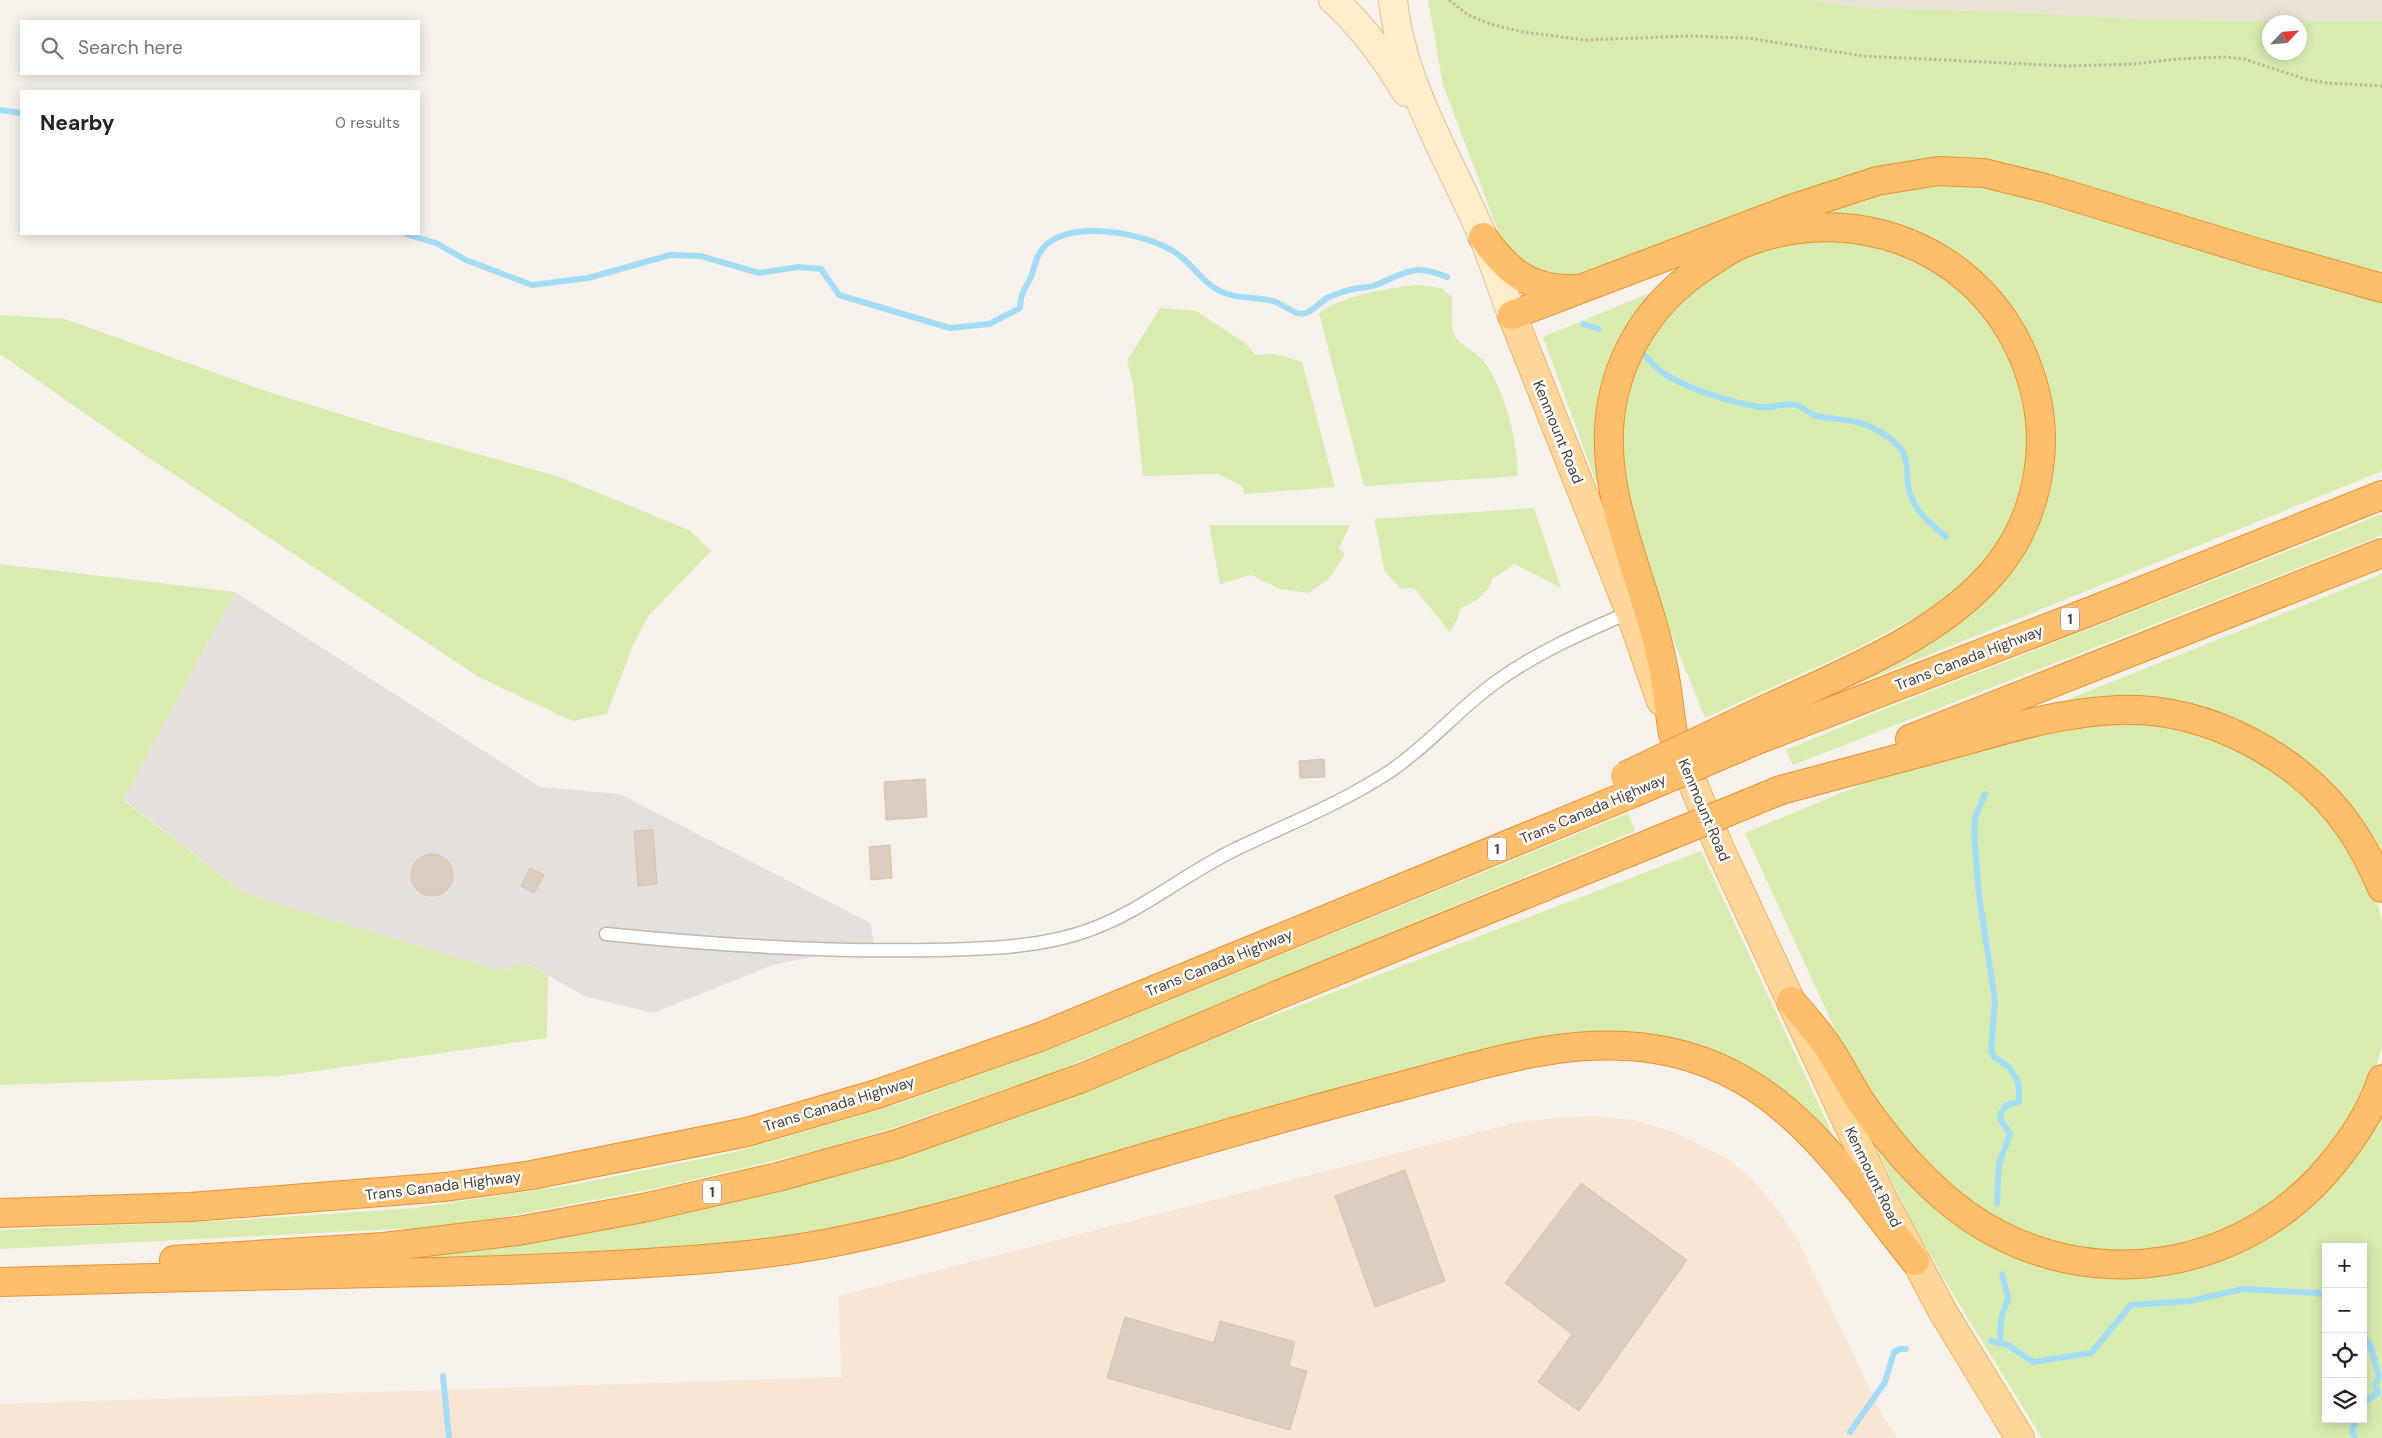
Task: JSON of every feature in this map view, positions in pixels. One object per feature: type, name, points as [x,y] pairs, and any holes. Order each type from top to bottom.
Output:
[{"type":"highway","points":[[1515,323],[1586,288],[1752,223],[1863,185],[1908,175],[1953,171],[1984,173],[2045,188],[2250,251],[2382,288]]},
{"type":"highway","points":[[1515,323],[1743,243],[1786,231],[1854,228],[1876,232],[1911,243],[1947,262],[1985,295],[2011,332],[2027,365],[2034,388],[2040,415],[2042,443],[2037,483],[2029,513],[2006,556],[1984,583],[1948,613],[1896,646],[1752,729]]},
{"type":"highway","points":[[1483,237],[1510,270],[1524,279],[1551,289],[1586,288]]},
{"type":"highway","points":[[1673,734],[1662,658],[1616,507],[1610,455],[1611,407],[1623,363],[1637,335],[1655,308],[1675,288],[1696,272],[1743,243]]},
{"type":"highway","name":"Trans Canada Highway","points":[[0,1214],[191,1207],[445,1187],[532,1175],[703,1142],[843,1105],[1040,1037],[1362,904],[1752,729],[2104,606],[2382,495]]},
{"type":"highway","name":"1","points":[[0,1269],[326,1251],[477,1238],[633,1210],[778,1177],[897,1144],[1082,1078],[1275,996],[1781,790],[2382,553]]},
{"type":"highway","points":[[1781,790],[2051,717],[2120,710],[2154,711],[2186,717],[2219,729],[2252,744],[2301,775],[2327,800],[2349,827],[2368,858],[2382,888]]},
{"type":"highway","points":[[1791,1001],[1822,1039],[1862,1103],[1884,1133],[1938,1192],[1968,1216],[1997,1234],[2052,1256],[2090,1263],[2150,1264],[2181,1259],[2216,1248],[2247,1234],[2277,1216],[2304,1195],[2331,1167],[2370,1110],[2382,1079]]},
{"type":"highway","points":[[0,1282],[543,1269],[768,1254],[838,1241],[902,1226],[1338,1102],[1486,1064],[1557,1048],[1607,1045],[1654,1049],[1700,1059],[1734,1074],[1771,1097],[1806,1129],[1915,1261]]},
{"type":"main road","name":"Kenmount Road","points":[[1334,0],[1344,9],[1387,60],[1444,156]]},
{"type":"main road","name":"Kenmount Road","points":[[1393,0],[1413,81],[1444,156],[1483,237],[1515,323],[1630,612],[1673,734],[1720,849],[1859,1149],[1915,1261],[1943,1312],[2020,1438]]},
{"type":"lane","points":[[606,934],[724,946],[878,951],[966,949],[1026,944],[1088,931],[1148,902],[1232,851],[1344,799],[1368,785],[1412,755],[1480,694],[1508,673],[1562,643],[1630,612]]},
{"type":"path","points":[[1449,0],[1468,16],[1490,24],[1523,32],[1585,40],[1690,36],[1740,38],[1862,56],[2067,66],[2135,64],[2225,57],[2244,60],[2305,79],[2327,83],[2382,86]]},
{"type":"shaded area","points":[[1807,0],[2382,0],[2382,21],[2307,21],[2307,15],[2262,15],[2262,20],[2149,20],[2013,12],[1868,8]]},
{"type":"shaded area","points":[[235,592],[540,787],[620,794],[870,923],[874,944],[773,965],[653,1013],[584,996],[528,964],[499,970],[246,894],[123,799]]},
{"type":"shaded area","points":[[1594,1116],[1633,1120],[1671,1131],[1728,1159],[1755,1182],[1778,1210],[1800,1244],[1884,1418],[1897,1438],[0,1438],[0,1404],[842,1377],[838,1296],[1515,1123],[1553,1118]]},
{"type":"green space","points":[[1428,0],[1807,0],[1868,8],[2013,12],[2149,20],[2262,20],[2262,60],[2307,60],[2307,21],[2382,21],[2382,275],[2296,252],[2005,162],[1970,159],[1931,159],[1582,274],[1563,276],[1541,272],[1519,260],[1500,236],[1443,85]]},
{"type":"green space","points":[[1923,184],[1983,184],[2382,299],[2382,471],[1847,688],[1965,617],[1992,594],[2016,565],[2053,458],[1988,281],[1806,216],[1863,196]]},
{"type":"green space","points":[[1802,240],[1863,240],[1936,268],[1991,320],[2020,380],[2030,435],[2021,496],[2001,542],[1976,572],[1955,592],[1929,610],[1852,651],[1705,718],[1643,560],[1624,475],[1621,436],[1623,416],[1635,365],[1672,306],[1724,267],[1762,250]]},
{"type":"green space","points":[[1419,285],[1441,288],[1452,297],[1452,324],[1456,338],[1479,356],[1499,388],[1513,433],[1518,476],[1364,486],[1319,313],[1353,297],[1380,290]]},
{"type":"green space","points":[[1652,292],[1643,305],[1603,501],[1543,337]]},
{"type":"green space","points":[[1160,308],[1196,311],[1245,343],[1255,355],[1276,354],[1302,362],[1335,487],[1245,494],[1242,486],[1219,474],[1143,476],[1133,384],[1127,361]]},
{"type":"green space","points":[[0,315],[65,319],[263,390],[391,430],[557,476],[689,530],[711,551],[649,615],[633,645],[607,714],[572,721],[479,677],[136,449],[0,354]]},
{"type":"green space","points":[[1534,508],[1561,588],[1515,564],[1492,579],[1489,588],[1477,600],[1460,609],[1458,618],[1450,632],[1414,588],[1401,589],[1385,572],[1374,519]]},
{"type":"green space","points":[[2382,514],[2382,535],[2368,541],[1793,765],[1786,750],[1877,712]]},
{"type":"green space","points":[[1209,525],[1350,525],[1339,548],[1345,554],[1329,579],[1308,593],[1280,589],[1251,575],[1220,584]]},
{"type":"green space","points":[[0,564],[235,592],[123,800],[246,894],[499,970],[527,964],[548,975],[547,1038],[281,1076],[0,1085]]},
{"type":"green space","points":[[2382,574],[2382,860],[2278,748],[2051,706]]},
{"type":"green space","points":[[2125,719],[2198,731],[2268,762],[2329,815],[2374,892],[2382,921],[2382,1046],[2375,1071],[2338,1145],[2276,1207],[2196,1242],[2149,1253],[2064,1248],[1989,1218],[1922,1163],[1871,1096],[1834,1027],[1745,833],[1898,769],[2049,725]]},
{"type":"green space","points":[[1628,813],[1635,831],[1057,1071],[899,1126],[820,1150],[658,1188],[494,1219],[417,1228],[0,1249],[0,1230],[239,1220],[415,1208],[571,1185],[735,1152],[894,1105],[1048,1050]]},
{"type":"green space","points":[[1701,851],[1844,1159],[1814,1125],[1638,1038],[1086,1169],[776,1246],[220,1270],[398,1258],[1054,1100]]},
{"type":"green space","points":[[2382,1110],[2382,1438],[2042,1438],[1951,1291],[1911,1220],[1867,1129],[1996,1247],[2209,1261]]},
{"type":"building","points":[[1324,759],[1325,777],[1300,778],[1299,761]]},
{"type":"building","points":[[925,779],[927,817],[886,820],[884,782]]},
{"type":"building","points":[[653,830],[657,884],[638,886],[634,831]]},
{"type":"building","points":[[890,845],[892,878],[871,880],[869,847]]},
{"type":"building","points":[[432,854],[447,860],[453,875],[447,890],[432,896],[417,890],[411,875],[417,860]]},
{"type":"building","points":[[530,868],[544,875],[534,893],[521,886]]},
{"type":"building","points":[[1405,1170],[1445,1281],[1375,1307],[1335,1196]]},
{"type":"building","points":[[1581,1183],[1687,1260],[1579,1411],[1538,1382],[1572,1334],[1505,1283]]},
{"type":"building","points":[[1125,1317],[1214,1343],[1220,1321],[1295,1342],[1289,1366],[1307,1371],[1290,1430],[1107,1378]]},
{"type":"waterway","points":[[0,110],[20,113]]},
{"type":"waterway","points":[[409,235],[436,243],[466,260],[532,285],[588,278],[670,255],[701,256],[759,273],[798,267],[821,269],[839,295],[950,328],[989,324],[1020,308],[1022,294],[1031,277],[1041,250],[1056,238],[1071,233],[1089,231],[1127,234],[1160,245],[1179,255],[1206,282],[1218,290],[1238,297],[1273,301],[1302,314],[1310,311],[1329,297],[1348,290],[1373,286],[1408,271],[1425,270],[1447,277]]},
{"type":"waterway","points":[[1583,324],[1599,329]]},
{"type":"waterway","points":[[1644,355],[1660,371],[1670,377],[1694,389],[1721,398],[1759,407],[1787,404],[1797,405],[1817,416],[1852,421],[1876,429],[1896,443],[1902,451],[1906,458],[1909,491],[1913,501],[1923,516],[1946,537]]},
{"type":"waterway","points":[[1985,794],[1975,818],[1974,833],[1979,895],[1995,1001],[1991,1051],[1994,1057],[2009,1067],[2019,1087],[2019,1102],[2007,1105],[2000,1118],[2010,1134],[1999,1164],[1997,1203]]},
{"type":"waterway","points":[[2000,1342],[2001,1319],[2008,1298],[2002,1274]]},
{"type":"waterway","points":[[1991,1341],[2008,1345],[2033,1362],[2091,1353],[2131,1305],[2190,1301],[2243,1289],[2322,1294]]},
{"type":"waterway","points":[[2367,1341],[2371,1347],[2379,1377],[2375,1384],[2378,1393],[2367,1400]]},
{"type":"waterway","points":[[1850,1432],[1885,1382],[1894,1352],[1906,1349]]},
{"type":"waterway","points":[[443,1376],[449,1438]]},
{"type":"waterway","points":[[2355,1423],[2352,1431],[2355,1438]]}]
